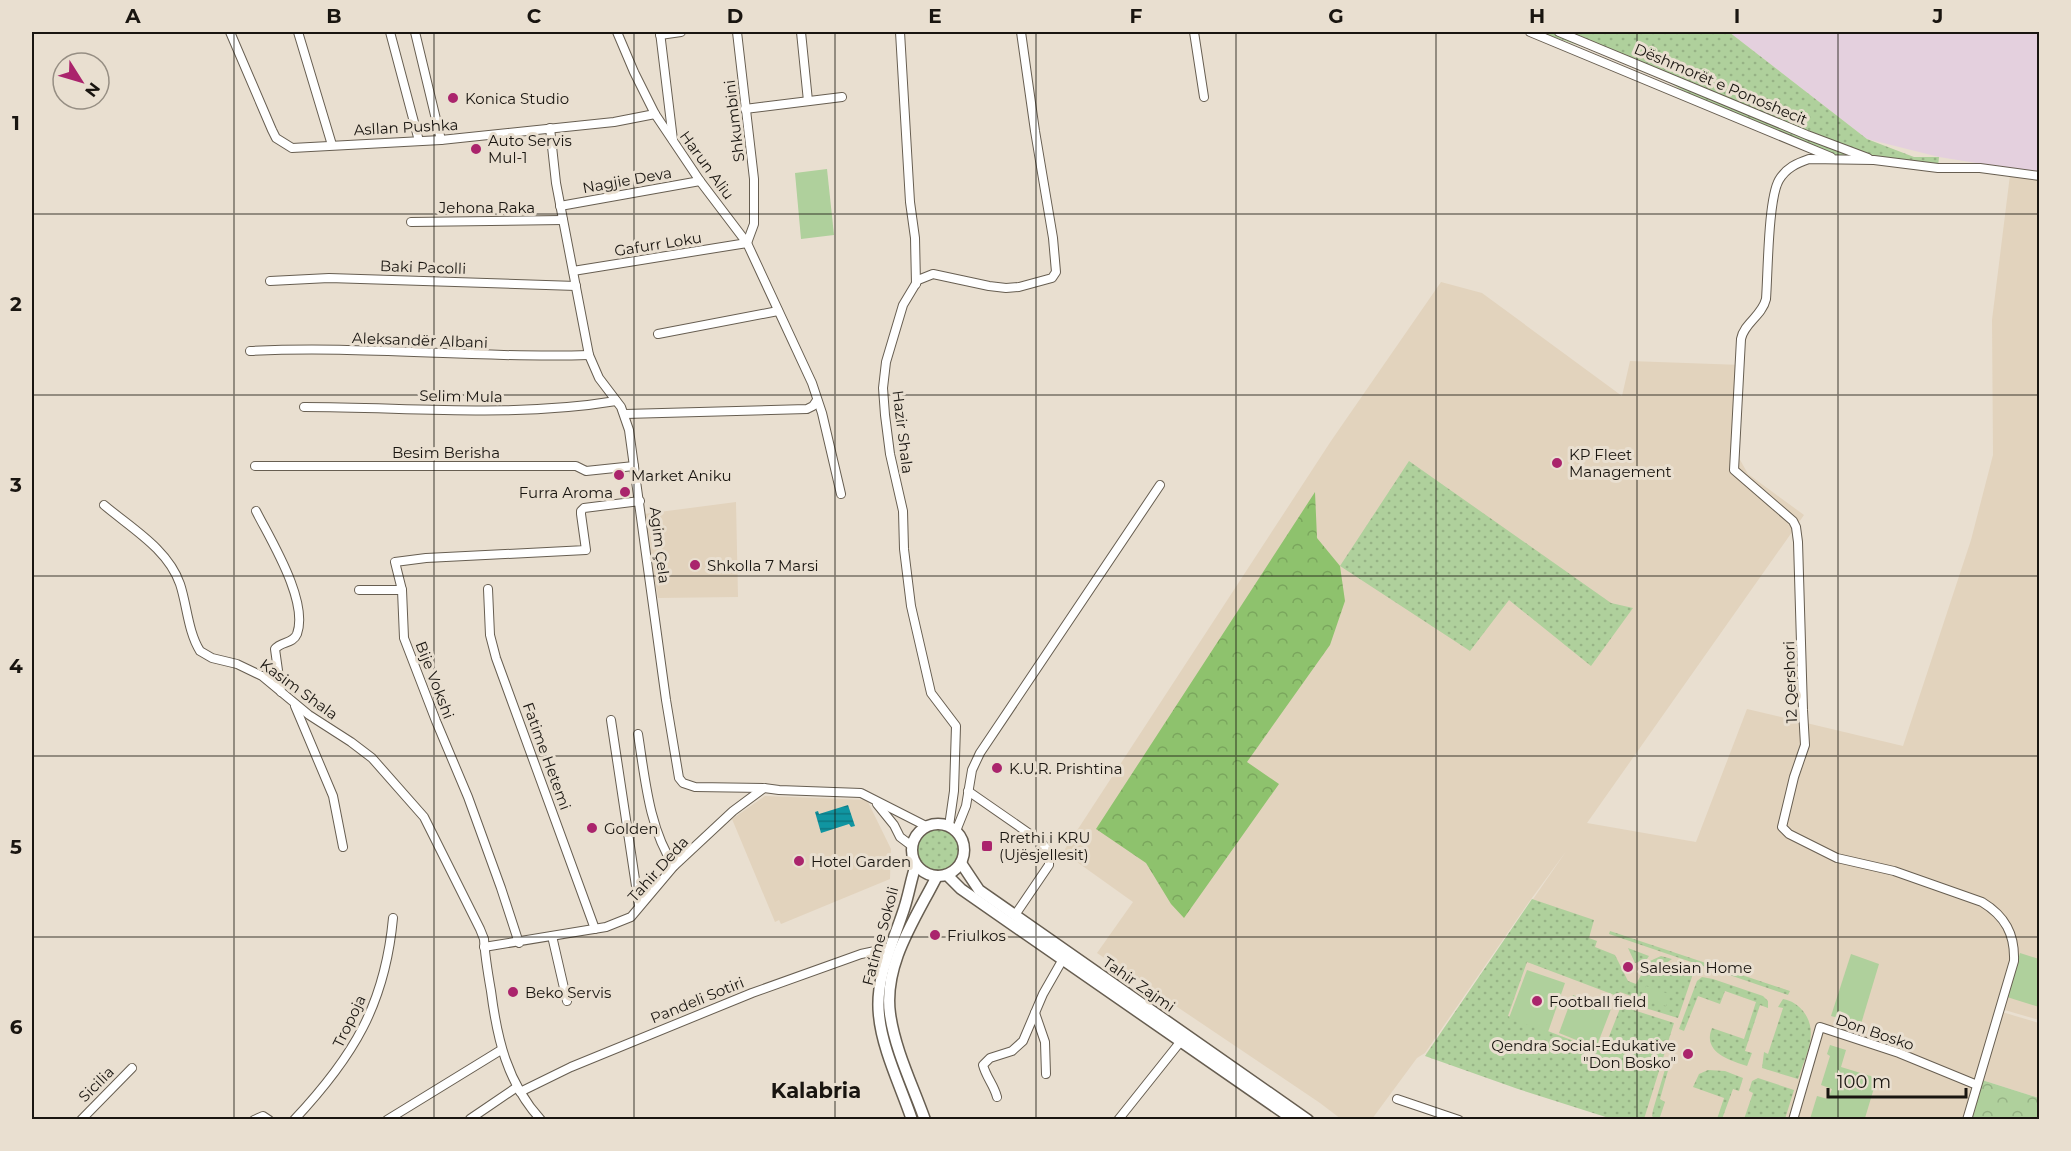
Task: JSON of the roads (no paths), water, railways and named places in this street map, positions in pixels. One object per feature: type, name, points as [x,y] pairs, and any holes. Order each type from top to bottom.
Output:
[{"type":"street","name":"Asllan Pushka","points":[[230,32],[276,138],[292,148],[441,140],[614,122],[655,114]]},
{"type":"street","points":[[298,32],[332,145]]},
{"type":"street","points":[[390,32],[418,141]]},
{"type":"street","points":[[415,32],[441,140]]},
{"type":"street","name":"Harun Aliu","points":[[617,32],[655,114],[700,181],[747,243],[809,377],[841,494]]},
{"type":"street","points":[[674,143],[660,33],[681,32]]},
{"type":"street","name":"Shkumbini","points":[[737,32],[754,188],[754,224],[747,243]]},
{"type":"street","points":[[801,32],[808,101]]},
{"type":"street","points":[[900,32],[910,202],[915,238],[916,284]]},
{"type":"street","points":[[916,284],[918,280],[933,274],[1006,288],[1032,284],[1054,276],[1056,270],[1053,238],[1021,32]]},
{"type":"street","points":[[1194,32],[1204,97]]},
{"type":"street","name":"Dëshmorët e Ponoshecit","points":[[1534,32],[1837,160],[1874,160],[1938,168],[1980,168],[2040,176]]},
{"type":"street","name":"Dëshmorët e Ponoshecit","points":[[1559,32],[1807,135],[1874,160]]},
{"type":"street","points":[[745,109],[842,98]]},
{"type":"street","name":"Agim Çela","points":[[549,128],[560,206],[590,355],[599,378],[625,414],[629,430],[666,700],[680,778],[684,783],[695,787],[859,793],[926,826]]},
{"type":"street","name":"12 Qershori","points":[[1837,160],[1809,159],[1799,162],[1778,181],[1773,200],[1766,299],[1761,312],[1743,331],[1741,339],[1734,470],[1793,521],[1797,534],[1803,710],[1806,737],[1782,827],[1789,834],[1837,858],[1893,872],[1982,902],[1991,907],[2007,924],[2015,946],[2014,961],[1967,1119]]},
{"type":"street","name":"Nagjie Deva","points":[[560,206],[700,181]]},
{"type":"street","name":"Jehona Raka","points":[[411,222],[563,220]]},
{"type":"street","name":"Gafurr Loku","points":[[573,272],[747,243]]},
{"type":"street","name":"Baki Pacolli","points":[[270,281],[329,278],[576,286]]},
{"type":"street","name":"Hazir Shala","points":[[916,284],[903,305],[886,362],[885,415],[890,454],[903,511],[904,549],[911,606],[931,693],[956,726],[953,829]]},
{"type":"street","points":[[658,333],[778,312]]},
{"type":"street","name":"Aleksandër Albani","points":[[250,351],[298,350],[503,357],[590,355]]},
{"type":"street","points":[[625,414],[807,409],[817,400]]},
{"type":"street","name":"Selim Mula","points":[[304,407],[534,411],[616,401]]},
{"type":"street","name":"Besim Berisha","points":[[255,466],[576,466],[586,471],[634,466]]},
{"type":"street","points":[[953,829],[966,806],[972,770],[980,753],[1160,485]]},
{"type":"street","name":"Bije Vokshi","points":[[519,943],[468,797],[404,638],[402,590],[395,562],[426,558],[586,550],[581,510],[640,501]]},
{"type":"street","name":"Kasim Shala","points":[[104,505],[148,540],[173,568],[200,651],[212,658],[250,669],[295,705],[363,751],[418,809],[433,833],[480,929],[501,1050],[519,1090],[541,1119]]},
{"type":"street","points":[[256,511],[284,567],[298,613],[298,627],[295,636],[291,641],[278,645],[275,649],[281,692]]},
{"type":"street","name":"Fatime Hetemi","points":[[488,589],[490,635],[496,658],[595,929]]},
{"type":"street","points":[[359,590],[402,590]]},
{"type":"street","points":[[295,705],[333,796],[343,847]]},
{"type":"street","points":[[611,720],[639,906]]},
{"type":"street","points":[[638,735],[661,842],[674,866]]},
{"type":"street","name":"Tahir Deda","points":[[484,947],[606,927],[631,917],[674,866],[733,811],[764,788]]},
{"type":"street","points":[[968,791],[1040,840],[1049,851],[1049,865],[1015,915]]},
{"type":"street","points":[[875,801],[894,825],[900,837],[912,846]]},
{"type":"street","points":[[938,824],[953,829],[964,845],[961,863],[942,876],[925,872],[916,865],[912,846],[916,836],[926,826],[938,824]]},
{"type":"street","name":"Tahir Zajmi","points":[[961,863],[979,890],[1308,1119]]},
{"type":"street","name":"Fatime Sokoli","points":[[912,1119],[883,1036],[878,1013],[880,985],[889,948],[906,903],[916,865]]},
{"type":"street","name":"Tahir Zajmi","points":[[942,876],[1294,1119]]},
{"type":"street","name":"Fatime Sokoli","points":[[925,1119],[894,1033],[890,999],[894,972],[906,935],[942,876]]},
{"type":"street","name":"Tropoja","points":[[294,1119],[332,1077],[357,1039],[385,970],[393,918]]},
{"type":"street","points":[[552,936],[567,1001]]},
{"type":"street","name":"Pandeli Sotiri","points":[[470,1119],[519,1090],[760,989],[861,954],[889,948]]},
{"type":"street","points":[[997,1097],[994,1085],[986,1076],[983,1065],[990,1058],[1012,1051],[1023,1041],[1051,979],[1063,959]]},
{"type":"street","points":[[1035,1012],[1045,1042],[1046,1074]]},
{"type":"street","name":"Don Bosko","points":[[1793,1119],[1820,1027],[1899,1053],[1977,1086]]},
{"type":"street","points":[[1118,1119],[1181,1041]]},
{"type":"street","points":[[387,1119],[501,1050]]},
{"type":"street","name":"Sicilia","points":[[81,1119],[132,1068]]},
{"type":"street","points":[[1397,1099],[1459,1119]]},
{"type":"street","points":[[254,1119],[263,1116],[269,1119]]},
{"type":"water","points":[[848,805],[855,826],[851,827],[849,824],[821,833],[815,812],[818,811],[819,814]]},
{"type":"place","name":"Konica Studio","points":[[453,98]]},
{"type":"place","name":"Auto Servis Mul-1","points":[[476,149]]},
{"type":"place","name":"KP Fleet Management","points":[[1557,463]]},
{"type":"place","name":"Market Aniku","points":[[619,475]]},
{"type":"place","name":"Furra Aroma","points":[[625,492]]},
{"type":"place","name":"Shkolla 7 Marsi","points":[[695,565]]},
{"type":"place","name":"K.U.R. Prishtina","points":[[997,768]]},
{"type":"place","name":"Golden","points":[[592,828]]},
{"type":"place","name":"Rrethi i KRU (Ujësjellesit)","points":[[987,846]]},
{"type":"place","name":"Hotel Garden","points":[[799,861]]},
{"type":"place","name":"Friulkos","points":[[935,935]]},
{"type":"place","name":"Salesian Home","points":[[1628,967]]},
{"type":"place","name":"Beko Servis","points":[[513,992]]},
{"type":"place","name":"Football field","points":[[1537,1001]]},
{"type":"place","name":"Qendra Social-Edukative \"Don Bosko\"","points":[[1688,1054]]},
{"type":"district","name":"Kalabria","points":[[816,1090]]}]
